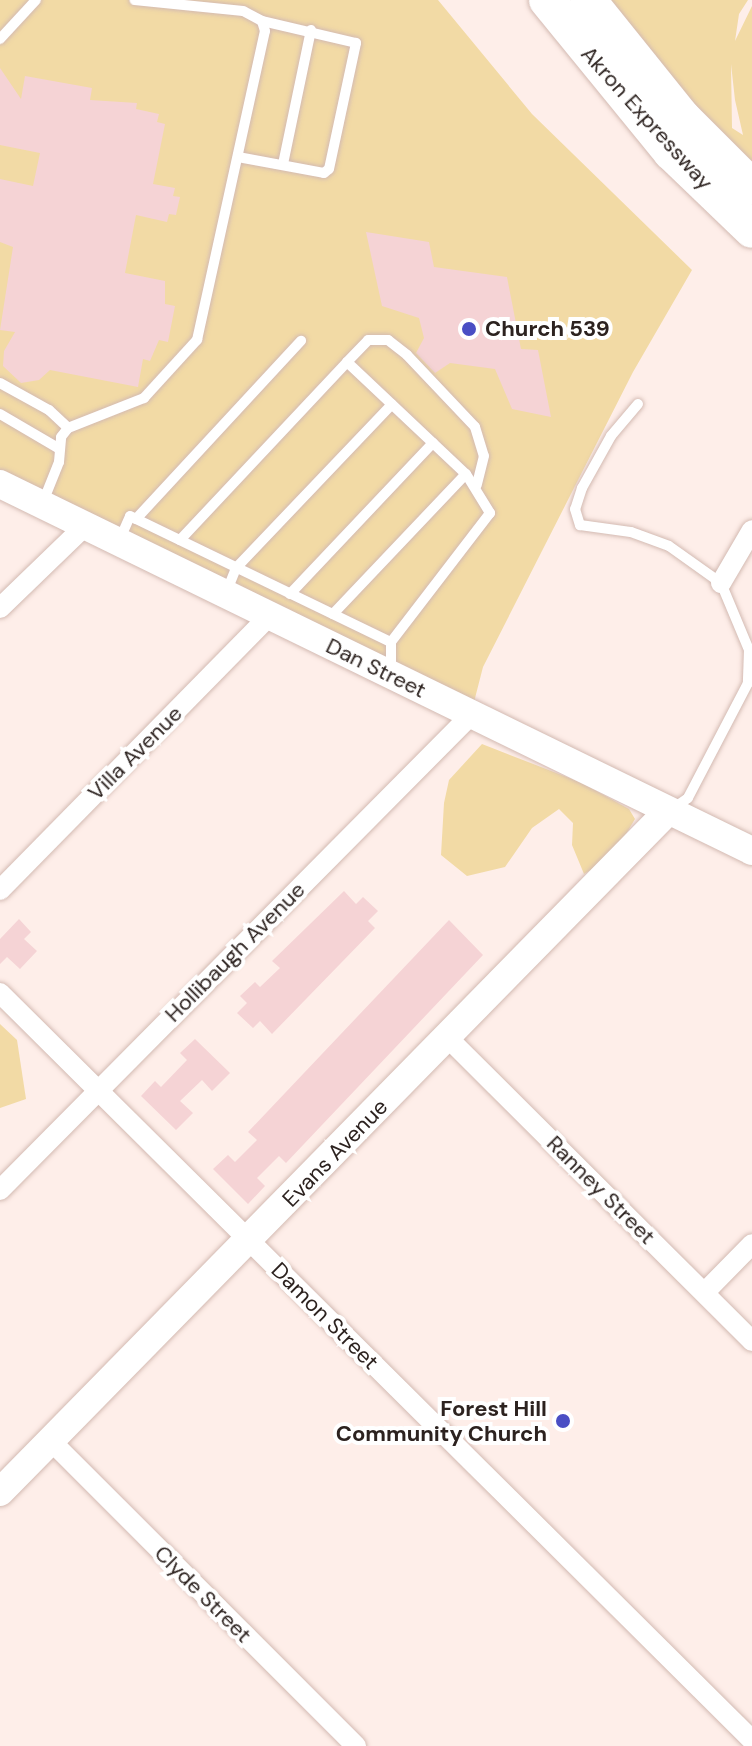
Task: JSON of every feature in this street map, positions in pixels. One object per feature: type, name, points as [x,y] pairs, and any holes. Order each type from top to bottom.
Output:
[{"type":"highway","name":"Akron Expressway","points":[[547,0],[671,152],[752,230]]},
{"type":"highway","name":"Akron Expressway","points":[[588,0],[683,118],[752,187]]},
{"type":"street","name":"Dan Street","points":[[0,484],[752,851]]},
{"type":"street","points":[[0,608],[85,526]]},
{"type":"street","points":[[721,583],[752,530]]},
{"type":"street","name":"Villa Avenue","points":[[0,890],[269,616]]},
{"type":"street","name":"Hollibaugh Avenue","points":[[0,1190],[472,714]]},
{"type":"street","name":"Evans Avenue","points":[[0,1492],[449,1039],[667,812]]},
{"type":"street","name":"Damon Street","points":[[0,993],[752,1740]]},
{"type":"street","name":"Ranney Street","points":[[449,1039],[752,1341]]},
{"type":"street","points":[[705,1292],[752,1244]]},
{"type":"street","name":"Clyde Street","points":[[52,1442],[356,1746]]},
{"type":"lane","points":[[0,39],[36,0]]},
{"type":"lane","points":[[135,0],[243,11],[262,21],[311,30],[356,43],[329,169],[324,173],[238,157]]},
{"type":"lane","points":[[41,504],[55,477],[58,448],[68,428],[144,398],[197,340],[265,31],[262,21]]},
{"type":"lane","points":[[283,164],[311,30]]},
{"type":"lane","points":[[180,540],[368,340],[388,340],[407,355],[475,427],[484,456],[477,485]]},
{"type":"lane","points":[[136,519],[301,341]]},
{"type":"lane","points":[[347,362],[477,485],[490,513],[391,642],[391,675]]},
{"type":"lane","points":[[0,383],[49,410],[68,428]]},
{"type":"lane","points":[[225,594],[236,568],[392,404]]},
{"type":"lane","points":[[638,404],[611,436],[582,488],[575,509],[580,525],[631,532],[669,546],[721,583],[750,650],[748,683],[688,798],[667,812]]},
{"type":"lane","points":[[0,414],[58,448]]},
{"type":"lane","points":[[290,594],[433,443]]},
{"type":"lane","points":[[333,614],[466,474]]},
{"type":"lane","points":[[119,543],[130,516],[391,642]]},
{"type":"shaded area","points":[[0,0],[438,0],[532,114],[692,270],[633,372],[483,667],[474,702],[0,471]]},
{"type":"shaded area","points":[[559,0],[748,0],[739,14],[735,41],[752,6],[752,195]],"holes":[[[731,64],[743,135],[732,128]]]},
{"type":"shaded area","points":[[482,744],[582,783],[629,809],[635,819],[620,844],[604,862],[584,874],[572,845],[573,823],[559,809],[532,828],[505,867],[467,876],[441,855],[444,803],[449,780]]},
{"type":"shaded area","points":[[0,1024],[17,1040],[26,1099],[0,1108]]},
{"type":"building","points":[[0,68],[21,99],[25,76],[92,88],[90,100],[137,103],[136,109],[159,114],[157,122],[165,124],[153,184],[175,188],[173,196],[180,197],[176,215],[169,214],[167,222],[136,215],[125,273],[165,281],[165,304],[175,306],[168,342],[159,340],[150,361],[143,359],[138,387],[50,370],[39,380],[21,383],[3,366],[4,351],[15,332],[0,330],[13,247],[0,242],[0,179],[33,186],[40,153],[0,145]]},
{"type":"building","name":"Church 539","points":[[366,232],[429,242],[434,267],[507,277],[521,349],[538,350],[551,417],[512,409],[495,369],[450,363],[435,373],[416,353],[424,338],[419,318],[382,306]]},
{"type":"building","points":[[344,891],[356,904],[363,897],[378,911],[368,921],[375,928],[272,1034],[260,1021],[253,1028],[237,1013],[247,1003],[240,996],[255,982],[260,987],[280,968],[272,961]]},
{"type":"building","points":[[19,919],[31,932],[24,939],[37,951],[20,969],[7,957],[0,964],[0,939]]},
{"type":"building","points":[[449,920],[483,955],[286,1163],[279,1156],[257,1178],[265,1186],[248,1204],[213,1169],[228,1155],[235,1162],[257,1140],[248,1132]]},
{"type":"building","points":[[195,1039],[230,1073],[212,1091],[202,1080],[180,1101],[193,1113],[176,1130],[141,1096],[155,1081],[161,1087],[187,1060],[180,1053]]},
{"type":"place","name":"Church 539","points":[[469,329]]},
{"type":"place","name":"Forest Hill Community Church","points":[[563,1421]]}]
